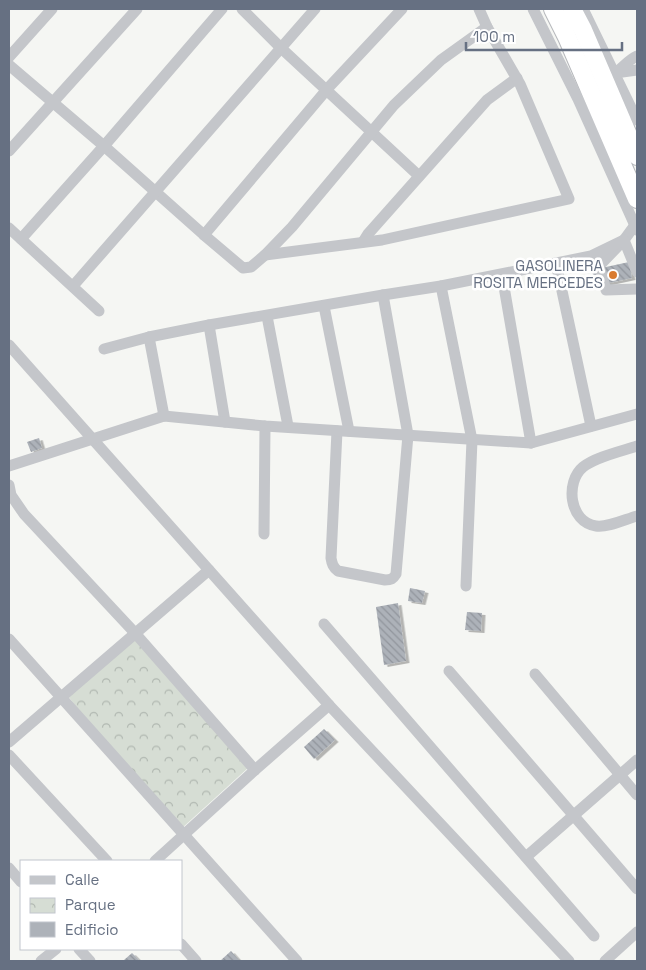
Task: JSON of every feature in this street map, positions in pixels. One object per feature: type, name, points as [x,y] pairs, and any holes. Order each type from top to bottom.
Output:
[{"type":"highway","points":[[553,9],[567,37],[603,80],[637,199]]},
{"type":"highway","points":[[572,9],[637,156]]},
{"type":"street","points":[[9,57],[52,9]]},
{"type":"street","points":[[9,150],[137,9]]},
{"type":"street","points":[[21,239],[222,9]]},
{"type":"street","points":[[242,9],[281,48],[419,176]]},
{"type":"street","points":[[73,286],[316,9]]},
{"type":"street","points":[[204,235],[327,90],[402,9]]},
{"type":"street","points":[[264,255],[382,240],[569,199],[517,78],[487,27],[479,9]]},
{"type":"street","points":[[534,9],[578,99],[636,228],[599,266],[606,290],[637,288]]},
{"type":"street","points":[[583,9],[603,80],[637,120]]},
{"type":"street","points":[[9,65],[243,268],[251,267],[292,227],[394,105],[441,60],[487,27]]},
{"type":"street","points":[[603,80],[637,56]]},
{"type":"street","points":[[603,80],[637,70]]},
{"type":"street","points":[[363,242],[487,100],[517,78]]},
{"type":"street","points":[[9,228],[99,310]]},
{"type":"street","points":[[104,349],[149,337],[209,325],[441,286],[591,256],[624,240]]},
{"type":"street","points":[[624,240],[637,272]]},
{"type":"street","points":[[556,263],[591,426]]},
{"type":"street","points":[[502,274],[531,443]]},
{"type":"street","points":[[441,286],[472,440],[466,586]]},
{"type":"street","points":[[324,306],[343,431],[332,563],[338,571],[390,580],[396,574],[408,435],[383,295]]},
{"type":"street","points":[[268,316],[288,426]]},
{"type":"street","points":[[209,325],[225,422]]},
{"type":"street","points":[[149,337],[164,416]]},
{"type":"street","points":[[9,345],[329,705],[569,961]]},
{"type":"street","points":[[9,466],[164,416],[265,426],[531,443],[637,414]]},
{"type":"street","points":[[264,534],[265,426]]},
{"type":"street","points":[[637,446],[584,466],[578,472],[572,484],[573,503],[577,513],[584,522],[596,526],[606,525],[637,516]]},
{"type":"street","points":[[9,485],[11,495],[24,514],[135,633],[255,770]]},
{"type":"street","points":[[9,742],[209,570]]},
{"type":"street","points":[[324,624],[594,936]]},
{"type":"street","points":[[9,639],[297,961]]},
{"type":"street","points":[[449,671],[637,889]]},
{"type":"street","points":[[535,674],[637,795]]},
{"type":"street","points":[[156,860],[329,705]]},
{"type":"street","points":[[9,754],[106,860]]},
{"type":"street","points":[[526,857],[637,760]]},
{"type":"street","points":[[9,868],[20,881]]},
{"type":"street","points":[[610,959],[637,932]]},
{"type":"street","points":[[182,945],[196,961]]},
{"type":"street","points":[[41,961],[55,950]]},
{"type":"street","points":[[80,950],[90,961]]},
{"type":"green space","points":[[135,639],[248,768],[181,829],[94,730],[68,696]]},
{"type":"building","points":[[629,262],[632,278],[595,286],[592,270]]},
{"type":"building","points":[[39,438],[42,448],[31,452],[27,442]]},
{"type":"building","points":[[410,588],[425,591],[422,603],[408,601]]},
{"type":"building","points":[[398,603],[406,661],[384,665],[376,607]]},
{"type":"building","points":[[467,612],[482,613],[481,631],[465,630]]},
{"type":"building","points":[[324,729],[335,740],[314,759],[304,747]]},
{"type":"building","points":[[231,951],[240,961],[220,961]]},
{"type":"building","points":[[132,953],[140,961],[124,960]]},
{"type":"place","name":"GASOLINERA ROSITA MERCEDES","points":[[613,275]]}]
